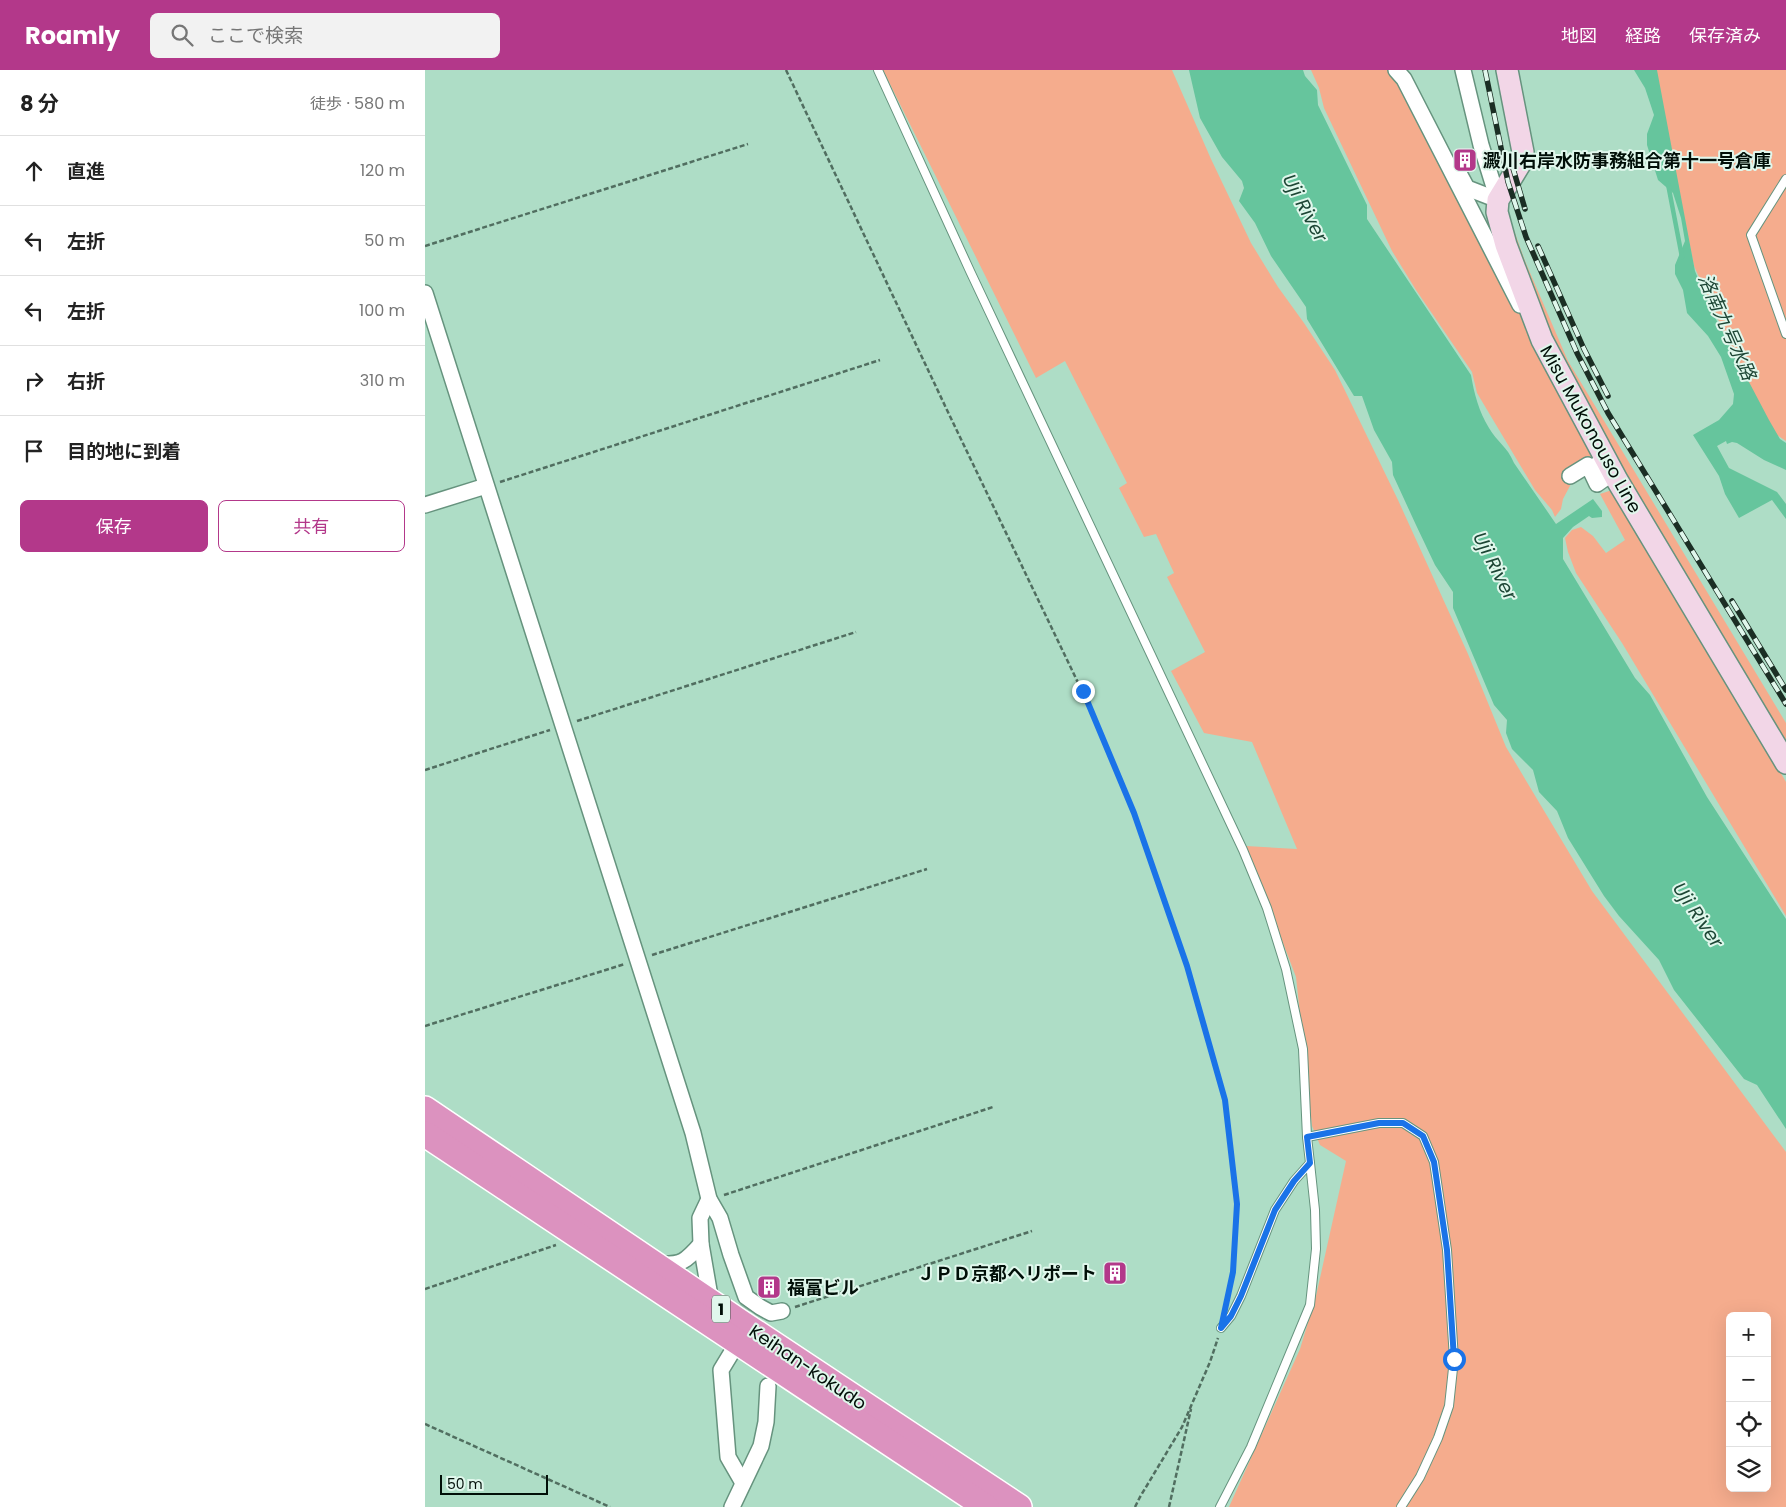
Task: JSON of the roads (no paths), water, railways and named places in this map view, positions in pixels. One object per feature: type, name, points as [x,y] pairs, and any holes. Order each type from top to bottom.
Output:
[{"type":"highway","name":"Keihan-kokudo","points":[[425,1109],[1019,1507]]},
{"type":"highway","name":"Keihan-kokudo","points":[[425,1134],[986,1507]]},
{"type":"main road","points":[[1498,200],[1520,164],[1523,152],[1507,70]]},
{"type":"main road","name":"Misu Mukonouso Line","points":[[1498,200],[1497,212],[1506,245],[1542,340],[1617,480],[1786,763]]},
{"type":"street","points":[[1396,70],[1404,79],[1521,307],[1550,371],[1607,477],[1597,484],[1587,464],[1570,476]]},
{"type":"street","points":[[1402,70],[1467,188],[1498,200]]},
{"type":"street","points":[[1463,70],[1481,145],[1498,200]]},
{"type":"street","points":[[1465,199],[1498,200]]},
{"type":"street","points":[[425,293],[693,1133],[709,1200],[720,1218],[746,1297],[771,1312],[782,1311]]},
{"type":"street","points":[[425,505],[486,486]]},
{"type":"street","points":[[709,1200],[700,1218],[701,1244],[711,1302]]},
{"type":"street","points":[[656,1264],[676,1265],[690,1256],[701,1244]]},
{"type":"street","points":[[738,1342],[721,1370],[728,1457],[743,1482]]},
{"type":"street","points":[[732,1507],[761,1446],[766,1422],[768,1386]]},
{"type":"lane","points":[[878,70],[969,271],[1243,850],[1267,908],[1286,969],[1303,1049],[1307,1137],[1315,1210],[1315,1249],[1309,1305],[1251,1447],[1220,1507]]},
{"type":"lane","points":[[1786,180],[1751,235],[1786,334]]},
{"type":"lane","points":[[1307,1137],[1379,1123],[1403,1123],[1423,1136],[1434,1162],[1447,1250],[1454,1359],[1449,1406],[1439,1438],[1401,1507]]},
{"type":"lane","points":[[1221,1328],[1231,1316],[1241,1296],[1275,1210],[1294,1181],[1310,1163]]},
{"type":"water","name":"Uji River","points":[[1189,70],[1303,70],[1305,76],[1317,90],[1318,105],[1367,205],[1367,219],[1471,375],[1480,409],[1492,433],[1508,452],[1556,524],[1593,499],[1602,511],[1602,517],[1592,518],[1589,516],[1573,527],[1563,538],[1563,559],[1635,678],[1650,695],[1707,797],[1786,919],[1786,1129],[1757,1085],[1744,1079],[1674,990],[1659,960],[1619,916],[1604,896],[1568,838],[1557,811],[1539,792],[1533,770],[1512,749],[1506,733],[1507,720],[1494,705],[1453,608],[1453,592],[1435,565],[1416,525],[1393,475],[1392,462],[1374,430],[1362,396],[1354,396],[1307,319],[1306,307],[1271,256],[1255,223],[1239,201],[1244,188],[1242,181],[1222,157],[1200,118]]},
{"type":"water","points":[[1634,70],[1657,70],[1695,271],[1709,306],[1769,420],[1780,439],[1786,443],[1786,470],[1764,460],[1737,443],[1727,444],[1726,441],[1717,446],[1729,468],[1777,492],[1786,504],[1786,519],[1772,500],[1739,518],[1725,494],[1719,476],[1693,435],[1719,420],[1733,404],[1734,394],[1721,357],[1708,336],[1687,313],[1683,290],[1675,274],[1675,265],[1685,241],[1681,218],[1673,193],[1658,180],[1647,145],[1647,134],[1654,115],[1645,88]]},
{"type":"waterway","name":"洛南九号水路","points":[[1668,184],[1682,257]]},
{"type":"tunnel","points":[[746,1297],[755,1334]]},
{"type":"railway","points":[[1485,70],[1508,182],[1526,237],[1577,353],[1608,413],[1786,704]]},
{"type":"railway","points":[[1512,165],[1525,209]]},
{"type":"railway","points":[[1538,246],[1584,349],[1608,396]]},
{"type":"railway","points":[[1732,601],[1786,690]]},
{"type":"place","name":"澱川右岸水防事務組合第十一号倉庫","points":[[1465,160]]},
{"type":"place","name":"ＪＰＤ京都ヘリポート","points":[[1115,1273]]},
{"type":"place","name":"福富ビル","points":[[769,1287]]}]
